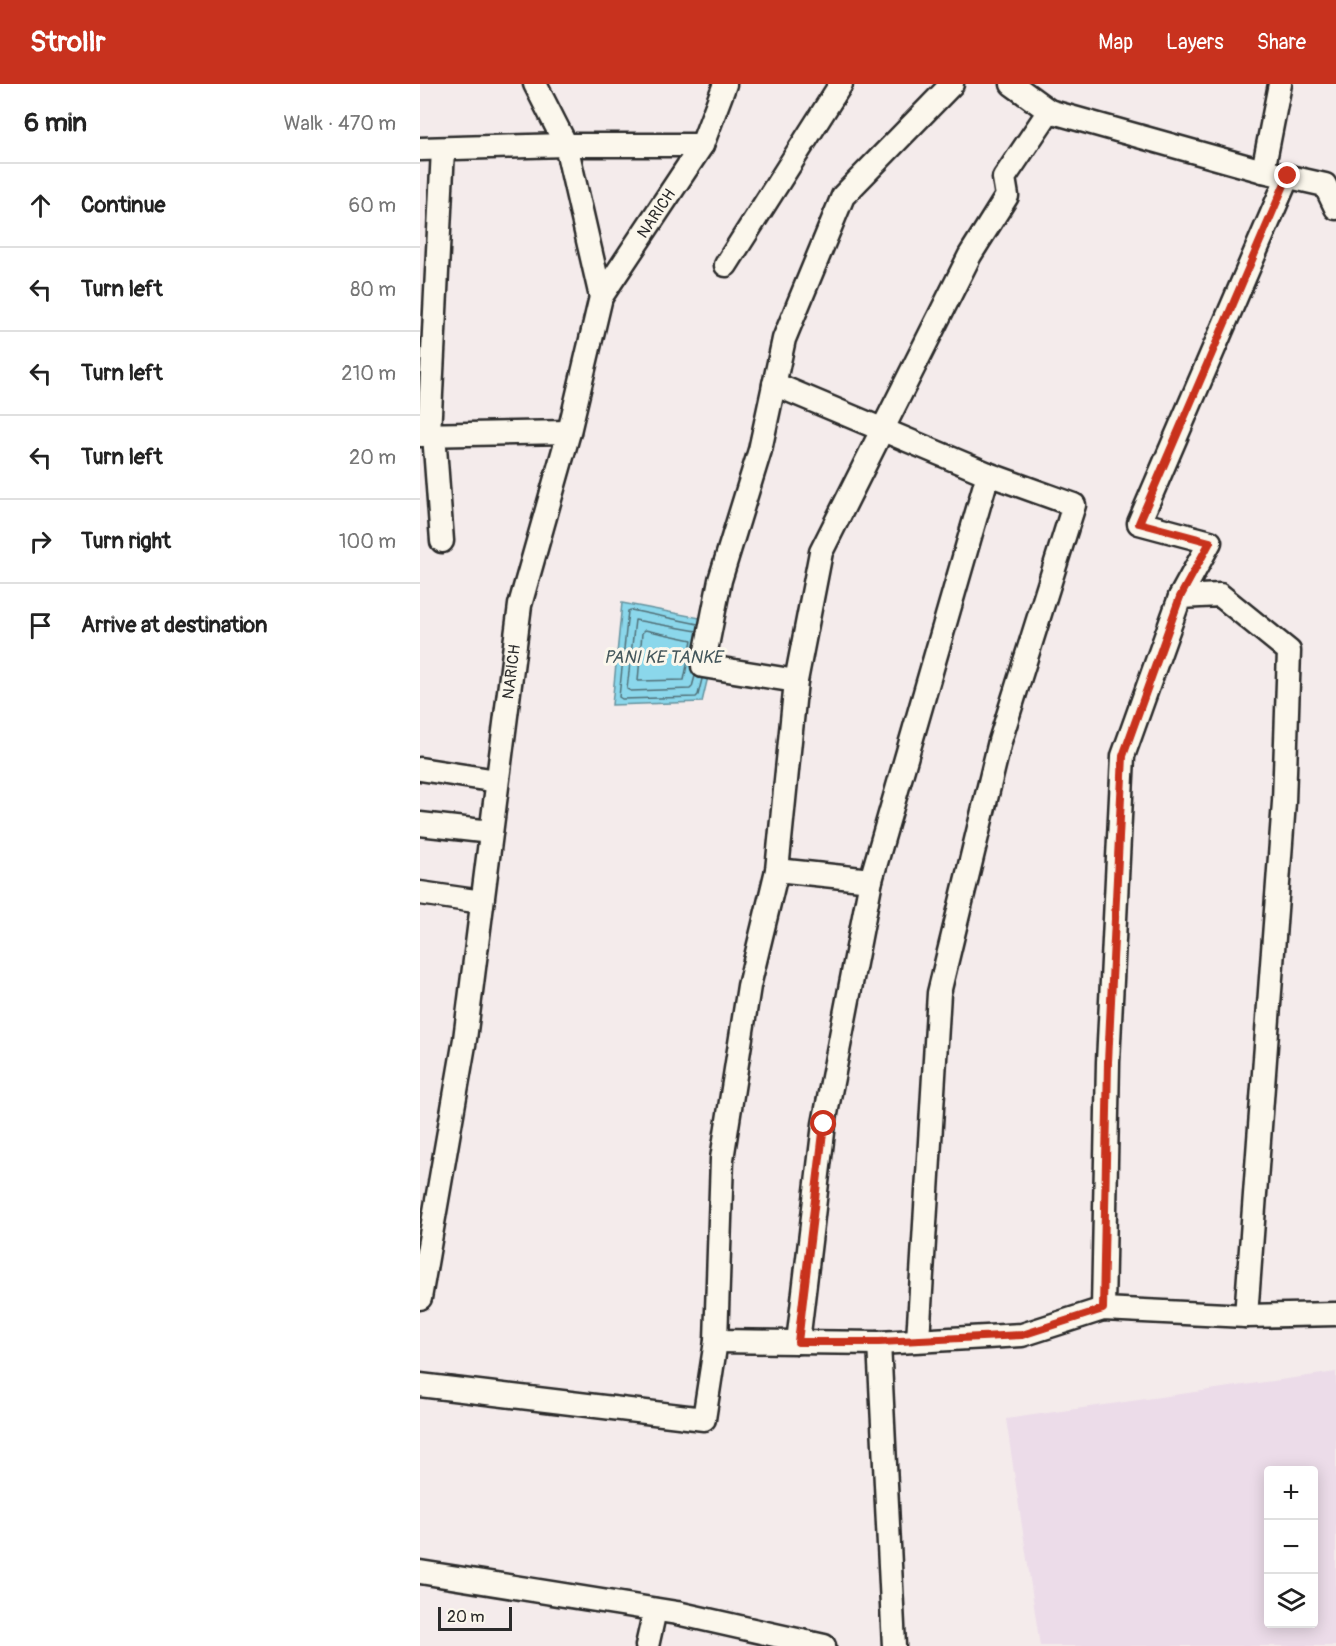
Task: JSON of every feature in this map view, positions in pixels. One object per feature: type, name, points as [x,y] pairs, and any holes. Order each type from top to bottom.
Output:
[{"type":"street","points":[[535,84],[566,145],[601,297]]},
{"type":"street","name":"NARICH","points":[[420,1298],[422,1274],[465,1039],[520,605],[569,432],[601,297],[702,145],[724,84]]},
{"type":"street","points":[[726,265],[842,84]]},
{"type":"street","points":[[796,681],[703,666],[720,580],[760,450],[784,339],[843,196],[952,84]]},
{"type":"street","points":[[1012,84],[1049,111],[1263,171],[1325,185],[1336,208]]},
{"type":"street","points":[[1263,171],[1280,84]]},
{"type":"street","points":[[420,1385],[704,1419],[716,1341],[722,1159],[749,986],[777,870],[796,681],[821,552],[970,255],[1007,196],[1004,178],[1049,111]]},
{"type":"street","points":[[420,149],[566,145],[702,145]]},
{"type":"street","points":[[441,541],[428,435],[443,149]]},
{"type":"street","points":[[1103,1309],[1108,1062],[1123,756],[1180,597],[1210,542],[1139,523],[1288,176]]},
{"type":"street","points":[[774,384],[987,474],[1074,505],[1000,741],[939,993],[918,1341]]},
{"type":"street","points":[[428,435],[569,432]]},
{"type":"street","points":[[798,1342],[824,1124],[871,880],[987,474]]},
{"type":"street","points":[[1180,597],[1220,595],[1289,651],[1284,802],[1246,1316]]},
{"type":"street","points":[[420,770],[497,781]]},
{"type":"street","points":[[420,824],[491,832]]},
{"type":"street","points":[[777,870],[871,880]]},
{"type":"street","points":[[420,893],[482,902]]},
{"type":"street","points":[[716,1341],[879,1342],[1022,1335],[1103,1309],[1246,1316],[1336,1314]]},
{"type":"street","points":[[879,1342],[894,1646]]},
{"type":"street","points":[[420,1572],[677,1613],[824,1646]]},
{"type":"street","points":[[647,1646],[655,1610]]},
{"type":"shaded area","points":[[1336,1372],[1336,1646],[1040,1646],[1006,1419]]},
{"type":"water","name":"PANI KE TANKE","points":[[622,603],[721,622],[702,702],[612,705]]},
{"type":"route","points":[[824,1124],[798,1342],[879,1342],[1022,1335],[1103,1309],[1108,1062],[1123,756],[1180,597],[1210,542],[1139,523],[1288,176]]}]
